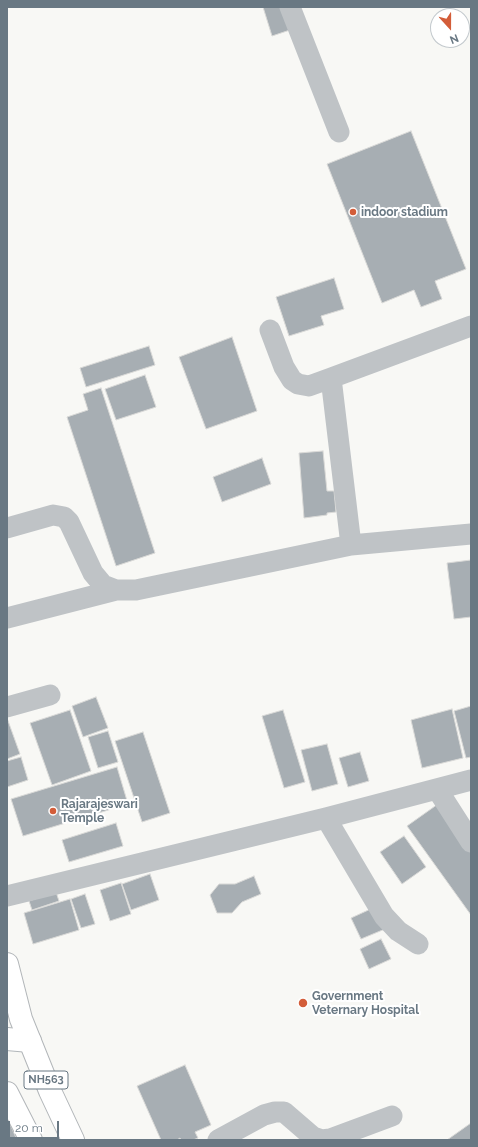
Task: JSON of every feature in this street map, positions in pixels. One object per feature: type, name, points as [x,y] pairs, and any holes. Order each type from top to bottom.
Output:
[{"type":"main road","name":"NH563","points":[[7,964],[14,1018],[30,1041],[50,1091],[73,1140]]},
{"type":"main road","points":[[7,1039],[30,1041]]},
{"type":"main road","name":"NH563","points":[[7,1093],[12,1114],[31,1140]]},
{"type":"street","points":[[290,7],[339,132]]},
{"type":"street","points":[[270,330],[284,366],[292,380],[298,384],[309,386],[471,326]]},
{"type":"street","points":[[331,378],[351,545]]},
{"type":"street","points":[[7,528],[53,515],[64,517],[69,522],[92,573],[103,585],[116,590]]},
{"type":"street","points":[[7,618],[116,590],[136,590],[351,545],[471,534]]},
{"type":"street","points":[[7,707],[50,695]]},
{"type":"street","points":[[7,896],[326,818],[471,780]]},
{"type":"street","points":[[437,788],[471,842]]},
{"type":"street","points":[[326,818],[384,916],[398,931],[418,944]]},
{"type":"street","points":[[218,1140],[264,1115],[275,1112],[284,1112],[313,1137],[322,1140],[330,1139],[392,1116]]},
{"type":"building","points":[[263,7],[285,7],[293,29],[272,36]]},
{"type":"building","points":[[411,131],[466,269],[435,281],[442,299],[421,307],[414,290],[382,303],[327,164]]},
{"type":"building","points":[[334,278],[344,309],[321,316],[324,325],[289,336],[276,297]]},
{"type":"building","points":[[232,337],[257,411],[206,429],[179,357]]},
{"type":"building","points":[[149,346],[155,365],[86,387],[80,368]]},
{"type":"building","points":[[145,375],[156,407],[116,420],[105,389]]},
{"type":"building","points":[[101,388],[155,553],[116,566],[67,417],[88,410],[83,394]]},
{"type":"building","points":[[323,451],[327,491],[334,491],[336,512],[327,513],[327,515],[304,518],[299,453]]},
{"type":"building","points":[[262,458],[271,484],[222,502],[213,477]]},
{"type":"building","points":[[471,560],[471,617],[454,619],[447,563]]},
{"type":"building","points":[[96,697],[108,728],[83,737],[72,706]]},
{"type":"building","points":[[471,706],[471,757],[466,758],[454,711]]},
{"type":"building","points":[[452,709],[463,758],[422,768],[411,720]]},
{"type":"building","points":[[70,710],[91,771],[52,785],[30,723]]},
{"type":"building","points":[[283,710],[305,782],[284,788],[262,716]]},
{"type":"building","points":[[7,718],[20,754],[7,759]]},
{"type":"building","points":[[108,731],[118,762],[98,768],[88,737]]},
{"type":"building","points":[[143,732],[170,813],[142,822],[115,741]]},
{"type":"building","points":[[327,744],[338,784],[312,791],[301,750]]},
{"type":"building","points":[[360,752],[369,781],[348,787],[339,758]]},
{"type":"building","points":[[21,757],[28,780],[7,787],[7,761]]},
{"type":"building","points":[[117,767],[128,804],[23,836],[11,799]]},
{"type":"building","points":[[438,804],[471,850],[471,915],[407,826]]},
{"type":"building","points":[[116,823],[123,846],[69,862],[62,840]]},
{"type":"building","points":[[404,836],[426,867],[402,884],[380,852]]},
{"type":"building","points":[[150,874],[159,900],[131,910],[122,884]]},
{"type":"building","points":[[254,876],[261,894],[242,902],[232,913],[217,913],[210,895],[219,884],[235,884]]},
{"type":"building","points":[[121,883],[131,914],[110,921],[100,890]]},
{"type":"building","points":[[56,892],[59,901],[32,910],[29,901]]},
{"type":"building","points":[[85,894],[95,924],[81,928],[71,899]]},
{"type":"building","points":[[70,899],[79,930],[33,944],[24,913]]},
{"type":"building","points":[[375,907],[385,929],[361,939],[351,918]]},
{"type":"building","points":[[381,939],[391,959],[369,969],[360,949]]},
{"type":"building","points":[[185,1065],[211,1125],[195,1132],[198,1138],[193,1140],[181,1140],[180,1138],[177,1140],[161,1140],[137,1086]]},
{"type":"building","points":[[471,1123],[471,1140],[447,1140]]},
{"type":"building","points":[[10,1124],[17,1140],[7,1140],[7,1125]]},
{"type":"place","name":"indoor stadium","points":[[353,212]]},
{"type":"place","name":"Rajarajeswari Temple","points":[[53,811]]},
{"type":"place","name":"Government Veternary Hospital","points":[[303,1003]]}]
